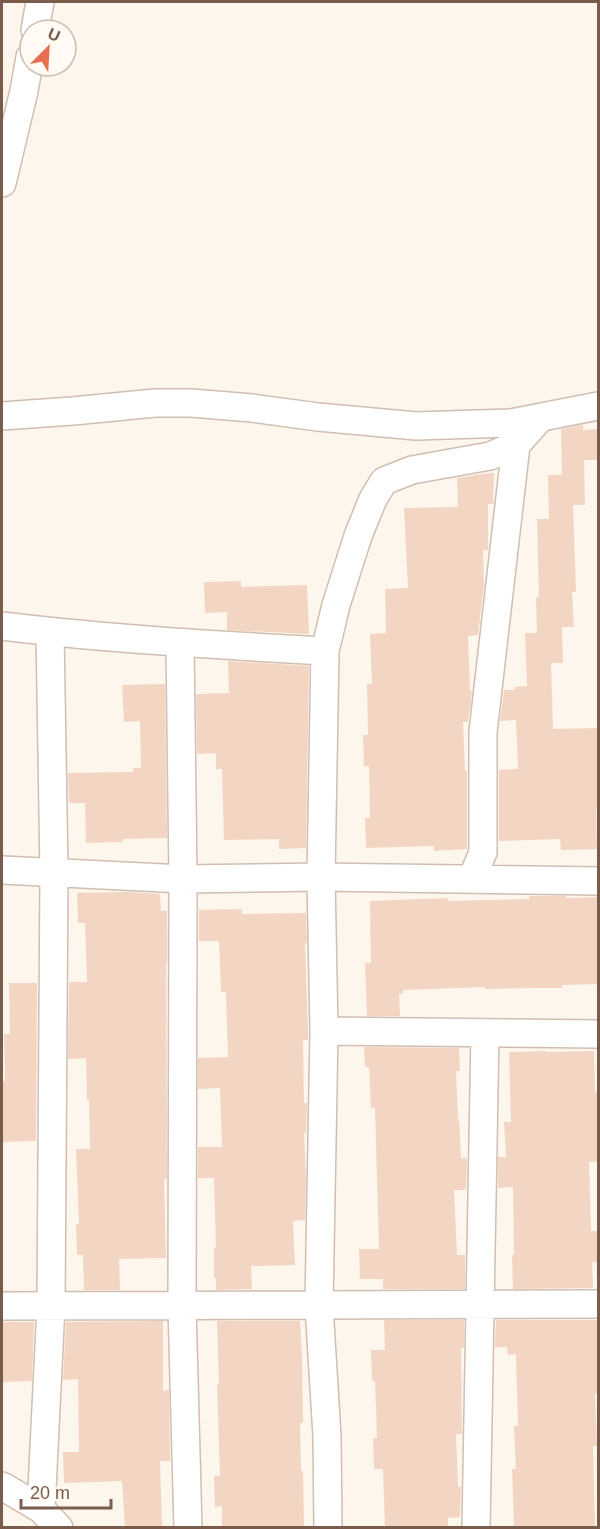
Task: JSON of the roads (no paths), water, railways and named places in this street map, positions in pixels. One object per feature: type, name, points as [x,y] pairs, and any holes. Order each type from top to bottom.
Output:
[{"type":"street","points":[[37,18],[40,2]]},
{"type":"street","points":[[2,183],[26,78]]},
{"type":"street","points":[[2,416],[155,403],[252,408],[416,426],[511,423],[598,406]]},
{"type":"street","points":[[328,1527],[327,1436],[320,1306],[324,1031],[321,877],[326,651],[336,605],[358,536],[373,499],[384,481],[412,470],[490,456],[516,445],[541,417]]},
{"type":"street","points":[[472,879],[483,852],[483,732],[516,445]]},
{"type":"street","points":[[2,626],[180,643],[326,651]]},
{"type":"street","points":[[50,632],[54,872],[50,1518]]},
{"type":"street","points":[[180,643],[183,879],[182,1306],[188,1527]]},
{"type":"street","points":[[2,870],[183,879],[321,877],[598,881]]},
{"type":"street","points":[[324,1031],[598,1034]]},
{"type":"street","points":[[476,1527],[485,1033]]},
{"type":"street","points":[[2,1306],[598,1305]]},
{"type":"street","points":[[2,1486],[50,1518]]}]
